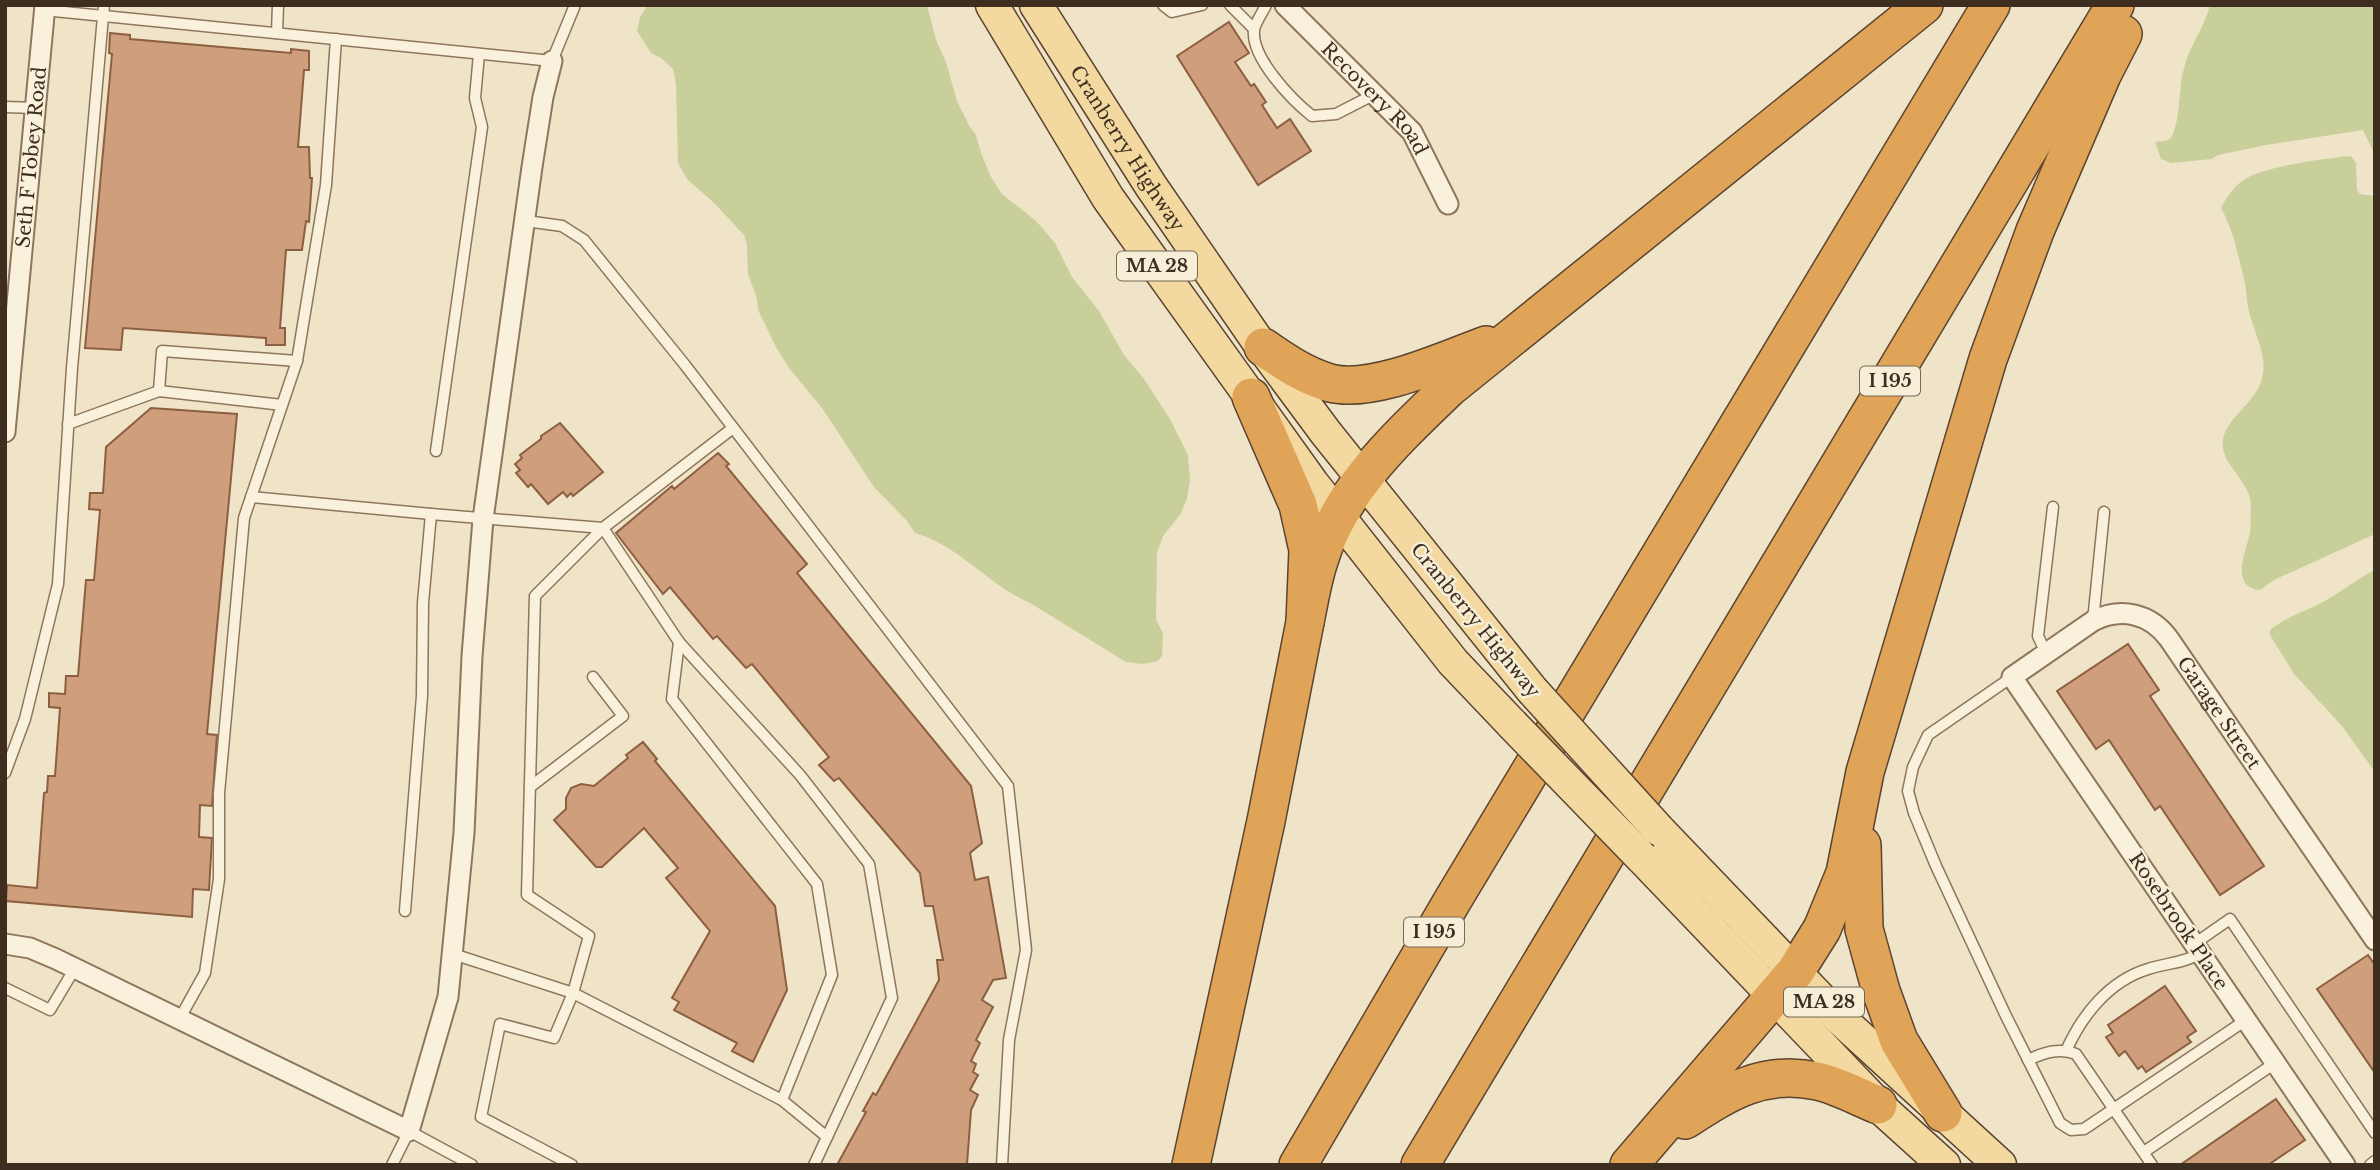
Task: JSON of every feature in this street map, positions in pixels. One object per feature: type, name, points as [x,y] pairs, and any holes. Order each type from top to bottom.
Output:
[{"type":"highway","points":[[1191,1165],[1266,821],[1304,622],[1318,563],[1338,516],[1363,478],[1391,444],[1448,388],[1924,5]]},
{"type":"highway","name":"I 195","points":[[1298,1165],[1461,887],[1991,5]]},
{"type":"highway","name":"I 195","points":[[1420,1165],[2115,5]]},
{"type":"highway","points":[[1637,1157],[1784,984],[1822,929],[1845,873],[1865,772],[1948,491],[2010,296],[2102,75],[2138,5]]},
{"type":"highway","points":[[1263,347],[1304,373],[1329,383],[1347,385],[1410,373],[1513,335]]},
{"type":"highway","points":[[1251,397],[1298,505],[1308,550],[1304,622]]},
{"type":"highway","points":[[1865,772],[1861,866],[1864,929],[1881,991],[1899,1041],[1943,1113]]},
{"type":"highway","points":[[1637,1157],[1714,1101],[1750,1083],[1793,1078],[1816,1080],[1878,1105]]},
{"type":"main road","name":"Cranberry Highway","points":[[992,5],[1108,198],[1338,516],[1453,662],[1642,858],[1784,984],[1838,1017],[2000,1165]]},
{"type":"main road","name":"Cranberry Highway","points":[[1036,5],[1151,186],[1263,347],[1363,478],[1532,690],[1658,829],[1878,1105],[1944,1165]]},
{"type":"street","name":"Recovery Road","points":[[1285,5],[1412,132],[1448,204]]},
{"type":"street","name":"Seth F Tobey Road","points":[[5,432],[45,8]]},
{"type":"street","points":[[5,944],[30,948],[75,968],[409,1131],[448,997],[464,833],[472,656],[483,519],[543,97],[552,61]]},
{"type":"street","name":"Garage Street","points":[[2012,677],[2093,621],[2106,615],[2126,613],[2147,619],[2163,631],[2375,940]]},
{"type":"street","name":"Rosebrook Place","points":[[2012,677],[2345,1165]]},
{"type":"lane","points":[[277,33],[278,5]]},
{"type":"lane","points":[[45,8],[103,10],[277,33],[552,61],[575,5]]},
{"type":"lane","points":[[1163,5],[1172,12],[1202,5]]},
{"type":"lane","points":[[1230,5],[1254,29]]},
{"type":"lane","points":[[1266,5],[1254,29],[1257,51],[1291,99],[1312,116],[1336,114],[1375,94]]},
{"type":"lane","points":[[5,773],[24,719],[58,584],[68,424],[103,10]]},
{"type":"lane","points":[[180,1018],[205,973],[219,879],[219,793],[244,518],[297,361],[326,185],[336,39]]},
{"type":"lane","points":[[436,450],[482,127],[475,98],[479,54]]},
{"type":"lane","points":[[5,107],[36,108]]},
{"type":"lane","points":[[526,221],[562,226],[584,240],[733,428],[1008,786],[1026,950],[1009,1040],[1002,1165]]},
{"type":"lane","points":[[159,391],[162,351],[297,361]]},
{"type":"lane","points":[[68,424],[159,391],[282,405]]},
{"type":"lane","points":[[572,1165],[481,1117],[500,1024],[554,1038],[573,993],[589,936],[527,895],[536,596],[603,528],[733,428]]},
{"type":"lane","points":[[251,497],[603,528]]},
{"type":"lane","points":[[2046,653],[2038,636],[2053,507]]},
{"type":"lane","points":[[2093,621],[2104,512]]},
{"type":"lane","points":[[405,911],[422,696],[423,603],[431,514]]},
{"type":"lane","points":[[603,528],[679,642],[800,775],[869,864],[892,998],[814,1165]]},
{"type":"lane","points":[[679,642],[672,699],[817,884],[832,975],[782,1100]]},
{"type":"lane","points":[[530,787],[623,716],[593,677]]},
{"type":"lane","points":[[2012,677],[1927,735],[1913,767],[1910,802],[1936,866],[2060,1123],[2071,1130],[2084,1129],[2246,1020]]},
{"type":"lane","points":[[2066,1051],[2081,1020],[2104,995],[2140,972],[2193,958],[2197,948],[2230,919],[2375,1133]]},
{"type":"lane","points":[[453,954],[573,993],[782,1100],[827,1137]]},
{"type":"lane","points":[[5,988],[50,1010],[75,968]]},
{"type":"lane","points":[[2028,1060],[2046,1053],[2066,1051],[2080,1058],[2152,1165]]},
{"type":"lane","points":[[2144,1152],[2275,1063]]},
{"type":"lane","points":[[392,1165],[409,1131],[472,1165]]},
{"type":"lane","points":[[2370,1165],[2375,1161]]},
{"type":"green space","points":[[648,5],[927,5],[957,101],[976,135],[991,177],[1002,194],[1036,221],[1055,243],[1072,277],[1099,311],[1124,355],[1144,379],[1170,419],[1188,455],[1190,480],[1187,499],[1180,515],[1163,536],[1157,553],[1156,620],[1163,633],[1162,656],[1158,661],[1142,664],[1126,662],[1015,595],[946,547],[915,533],[874,487],[822,408],[789,368],[776,347],[758,310],[748,274],[744,235],[687,179],[678,163],[676,84],[673,69],[651,53],[637,31],[640,17]]},
{"type":"green space","points":[[2210,5],[2375,5],[2375,155],[2363,130],[2266,145],[2218,155],[2212,159],[2171,163],[2161,159],[2155,142],[2171,138],[2174,132],[2185,63]]},
{"type":"green space","points":[[2351,156],[2356,163],[2357,190],[2360,194],[2375,196],[2375,534],[2274,580],[2260,590],[2245,582],[2242,575],[2243,558],[2250,533],[2250,497],[2226,457],[2223,439],[2230,424],[2258,390],[2264,365],[2235,242],[2221,208],[2242,181],[2263,171]]},
{"type":"green space","points":[[2375,570],[2375,772],[2342,726],[2294,674],[2270,635],[2270,630]]},
{"type":"building","points":[[1229,22],[1249,53],[1235,62],[1266,102],[1262,105],[1277,128],[1290,119],[1311,151],[1258,185],[1177,56]]},
{"type":"building","points":[[110,33],[130,35],[130,39],[291,53],[291,49],[309,51],[309,70],[304,70],[298,147],[309,147],[312,178],[309,222],[306,221],[302,250],[286,250],[280,328],[285,328],[285,345],[266,345],[266,338],[123,328],[121,350],[85,348],[112,54],[109,53]]},
{"type":"building","points":[[151,408],[237,414],[207,734],[217,735],[212,806],[200,805],[199,837],[212,838],[209,890],[193,889],[192,917],[6,901],[7,885],[37,888],[44,793],[47,792],[48,776],[55,776],[60,708],[49,707],[49,693],[65,694],[66,676],[78,676],[86,580],[94,580],[100,510],[89,509],[90,493],[103,493],[106,447]]},
{"type":"building","points":[[560,423],[603,472],[573,496],[571,493],[567,497],[563,492],[548,504],[531,484],[528,487],[516,473],[520,470],[515,464],[522,458],[520,455]]},
{"type":"building","points":[[718,453],[807,564],[797,573],[971,786],[982,843],[970,853],[975,880],[988,877],[1006,978],[993,980],[982,1000],[993,1007],[976,1040],[980,1043],[971,1061],[976,1064],[973,1072],[978,1075],[970,1090],[978,1095],[971,1110],[967,1165],[837,1165],[866,1112],[863,1111],[873,1093],[876,1095],[939,980],[937,960],[943,960],[933,906],[925,906],[920,873],[839,778],[834,781],[819,765],[829,757],[752,664],[746,668],[717,636],[713,639],[670,587],[663,594],[616,533],[672,486],[674,489]]},
{"type":"building","points":[[2128,644],[2159,690],[2150,696],[2264,866],[2220,895],[2160,806],[2155,810],[2109,740],[2096,749],[2057,691]]},
{"type":"building","points":[[643,742],[657,759],[655,761],[775,906],[787,990],[753,1062],[732,1051],[737,1043],[674,1010],[679,1002],[672,998],[710,931],[666,878],[678,868],[644,828],[602,867],[596,867],[554,820],[566,809],[566,798],[571,788],[581,784],[594,786]]},
{"type":"building","points":[[2368,955],[2375,965],[2375,1073],[2317,989]]},
{"type":"building","points":[[2165,986],[2196,1031],[2187,1037],[2191,1042],[2146,1072],[2142,1066],[2138,1069],[2125,1051],[2119,1056],[2106,1037],[2113,1033],[2108,1025]]},
{"type":"building","points":[[2276,1099],[2305,1140],[2268,1165],[2180,1165]]}]
